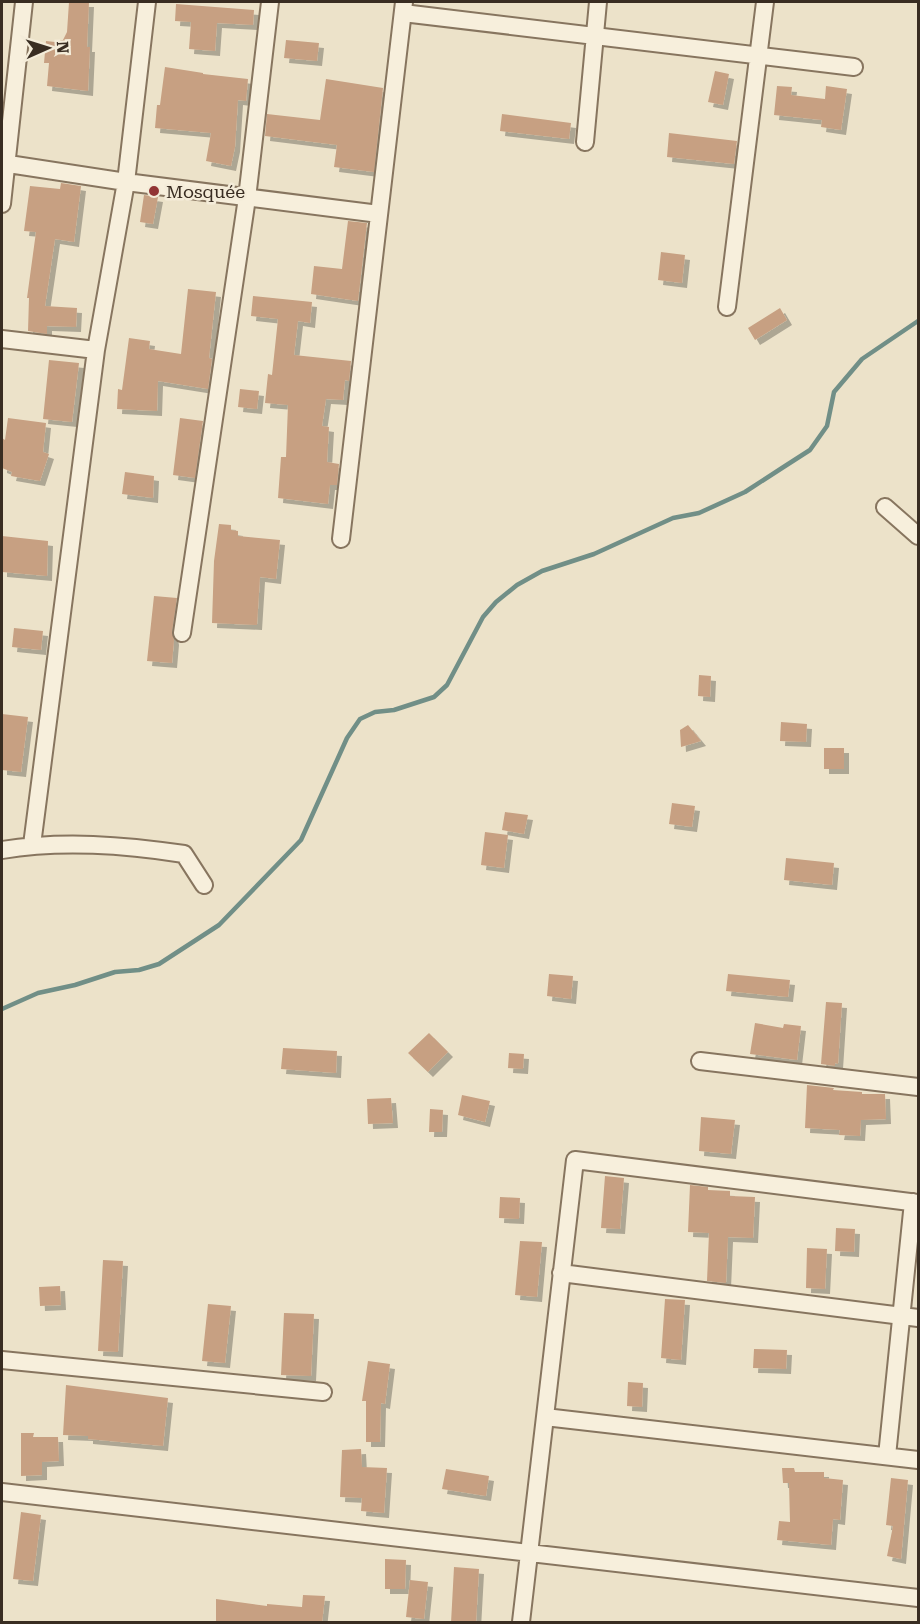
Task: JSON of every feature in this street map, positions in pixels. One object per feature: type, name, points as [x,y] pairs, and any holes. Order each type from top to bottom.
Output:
[{"type":"street","points":[[2,204],[3,164],[24,2]]},
{"type":"street","points":[[32,845],[96,351],[126,182],[147,2]]},
{"type":"street","points":[[182,633],[247,198],[270,2]]},
{"type":"street","points":[[585,142],[598,2]]},
{"type":"street","points":[[727,307],[765,2]]},
{"type":"street","points":[[341,539],[404,7],[595,36],[854,67]]},
{"type":"street","points":[[3,164],[379,214]]},
{"type":"street","points":[[2,339],[96,351]]},
{"type":"street","points":[[885,507],[918,536]]},
{"type":"street","points":[[2,850],[32,845],[134,846],[184,854],[204,885]]},
{"type":"street","points":[[700,1061],[918,1087]]},
{"type":"street","points":[[521,1623],[574,1160],[916,1202],[901,1315],[887,1456]]},
{"type":"street","points":[[561,1273],[918,1318]]},
{"type":"street","points":[[2,1360],[323,1392]]},
{"type":"street","points":[[545,1417],[918,1460]]},
{"type":"street","points":[[2,1492],[918,1598]]},
{"type":"building","points":[[69,2],[89,2],[88,91],[47,86],[49,63],[44,63],[46,41],[63,40],[67,32]]},
{"type":"building","points":[[176,4],[254,10],[253,25],[217,23],[215,51],[189,49],[191,22],[175,21]]},
{"type":"building","points":[[286,40],[319,43],[317,61],[284,58]]},
{"type":"building","points":[[165,67],[248,79],[246,101],[238,100],[235,147],[231,166],[206,161],[211,133],[155,128]]},
{"type":"building","points":[[715,71],[729,74],[723,105],[708,102]]},
{"type":"building","points":[[326,79],[383,88],[374,172],[334,167],[337,145],[265,136],[267,114],[320,120]]},
{"type":"building","points":[[777,86],[792,87],[791,95],[825,99],[826,86],[847,89],[841,130],[821,127],[822,120],[774,115]]},
{"type":"building","points":[[502,114],[571,123],[569,139],[500,131]]},
{"type":"building","points":[[669,133],[737,141],[734,164],[667,157]]},
{"type":"building","points":[[61,183],[81,186],[74,242],[55,239],[45,306],[77,308],[76,327],[47,326],[47,334],[28,331],[29,298],[27,298],[36,232],[24,231],[30,186],[60,189]]},
{"type":"building","points":[[144,195],[158,197],[153,224],[140,222]]},
{"type":"building","points":[[348,221],[367,223],[358,301],[311,294],[314,266],[342,269]]},
{"type":"building","points":[[661,252],[685,255],[682,283],[658,280]]},
{"type":"building","points":[[188,289],[216,292],[208,389],[158,381],[157,411],[117,409],[118,389],[122,390],[129,338],[150,341],[149,349],[181,354]]},
{"type":"building","points":[[253,296],[312,302],[310,323],[298,321],[294,355],[351,361],[349,381],[345,380],[343,400],[326,399],[322,426],[329,427],[327,462],[339,464],[337,485],[330,485],[328,504],[278,498],[281,457],[286,457],[288,405],[265,403],[268,374],[272,375],[278,319],[251,316]]},
{"type":"building","points":[[780,308],[787,320],[755,340],[748,328]]},
{"type":"building","points":[[49,360],[79,363],[72,422],[43,419]]},
{"type":"building","points":[[240,389],[259,391],[257,409],[238,407]]},
{"type":"building","points":[[8,418],[46,423],[43,452],[49,454],[40,481],[11,476],[12,472],[2,468],[2,438],[5,440]]},
{"type":"building","points":[[180,418],[203,421],[195,478],[173,475]]},
{"type":"building","points":[[125,472],[154,476],[153,498],[122,494]]},
{"type":"building","points":[[219,524],[231,525],[231,530],[238,531],[238,536],[280,540],[276,579],[260,577],[257,625],[212,623],[214,561]]},
{"type":"building","points":[[2,536],[48,541],[47,576],[2,572]]},
{"type":"building","points":[[154,596],[177,598],[172,631],[174,640],[172,663],[147,661]]},
{"type":"building","points":[[14,628],[43,631],[41,650],[12,647]]},
{"type":"building","points":[[699,675],[711,676],[710,697],[698,696]]},
{"type":"building","points":[[2,714],[28,717],[21,772],[2,770]]},
{"type":"building","points":[[781,722],[807,724],[806,742],[780,741]]},
{"type":"building","points":[[688,725],[701,741],[681,747],[680,730]]},
{"type":"building","points":[[824,748],[844,748],[844,769],[824,769]]},
{"type":"building","points":[[672,803],[695,806],[692,827],[669,824]]},
{"type":"building","points":[[505,812],[528,815],[524,834],[502,830]]},
{"type":"building","points":[[485,832],[508,835],[504,868],[481,865]]},
{"type":"building","points":[[786,858],[834,863],[832,885],[784,880]]},
{"type":"building","points":[[549,974],[573,976],[571,999],[547,996]]},
{"type":"building","points":[[728,974],[790,980],[788,997],[726,991]]},
{"type":"building","points":[[826,1002],[842,1003],[838,1064],[835,1063],[835,1066],[821,1064]]},
{"type":"building","points":[[755,1023],[783,1028],[784,1024],[801,1026],[797,1060],[750,1054]]},
{"type":"building","points":[[429,1033],[448,1052],[428,1072],[408,1053]]},
{"type":"building","points":[[283,1048],[337,1051],[336,1073],[281,1069]]},
{"type":"building","points":[[509,1053],[524,1054],[523,1069],[508,1068]]},
{"type":"building","points":[[807,1085],[862,1092],[862,1094],[885,1094],[886,1119],[861,1120],[860,1136],[839,1135],[840,1130],[805,1128]]},
{"type":"building","points":[[462,1095],[490,1101],[485,1122],[458,1115]]},
{"type":"building","points":[[391,1098],[393,1123],[368,1124],[367,1099]]},
{"type":"building","points":[[430,1109],[443,1110],[442,1132],[429,1132]]},
{"type":"building","points":[[701,1117],[735,1120],[731,1154],[699,1151]]},
{"type":"building","points":[[605,1176],[624,1178],[620,1229],[601,1228]]},
{"type":"building","points":[[690,1185],[708,1187],[708,1190],[730,1191],[730,1196],[755,1197],[753,1238],[728,1237],[726,1283],[707,1281],[709,1233],[688,1232]]},
{"type":"building","points":[[500,1197],[520,1198],[519,1219],[499,1218]]},
{"type":"building","points":[[836,1228],[855,1229],[854,1252],[835,1251]]},
{"type":"building","points":[[520,1241],[542,1242],[537,1297],[515,1295]]},
{"type":"building","points":[[807,1248],[827,1249],[825,1289],[806,1288]]},
{"type":"building","points":[[103,1260],[123,1261],[118,1352],[98,1351]]},
{"type":"building","points":[[60,1286],[61,1305],[40,1306],[39,1287]]},
{"type":"building","points":[[665,1299],[685,1300],[681,1360],[661,1358]]},
{"type":"building","points":[[208,1304],[231,1306],[225,1363],[202,1361]]},
{"type":"building","points":[[284,1313],[314,1314],[311,1376],[281,1375]]},
{"type":"building","points":[[754,1349],[787,1350],[786,1369],[753,1368]]},
{"type":"building","points":[[368,1361],[390,1364],[385,1404],[381,1403],[380,1442],[366,1442],[366,1401],[362,1401]]},
{"type":"building","points":[[628,1382],[643,1383],[642,1407],[627,1406]]},
{"type":"building","points":[[66,1385],[168,1398],[163,1446],[63,1435]]},
{"type":"building","points":[[21,1433],[34,1433],[33,1437],[58,1437],[59,1461],[42,1462],[42,1475],[21,1476]]},
{"type":"building","points":[[361,1449],[362,1467],[387,1468],[384,1513],[361,1511],[362,1498],[340,1497],[342,1450]]},
{"type":"building","points":[[782,1468],[794,1468],[795,1472],[824,1472],[824,1478],[843,1480],[840,1520],[833,1519],[831,1545],[777,1540],[779,1521],[790,1522],[789,1483],[783,1483]]},
{"type":"building","points":[[446,1469],[489,1476],[486,1496],[442,1489]]},
{"type":"building","points":[[891,1478],[908,1480],[901,1559],[887,1556],[893,1526],[886,1525]]},
{"type":"building","points":[[21,1512],[41,1515],[33,1581],[13,1579]]},
{"type":"building","points":[[385,1559],[406,1560],[405,1589],[385,1589]]},
{"type":"building","points":[[454,1567],[479,1569],[476,1623],[451,1623]]},
{"type":"building","points":[[410,1580],[428,1582],[424,1619],[406,1617]]},
{"type":"building","points":[[303,1595],[325,1596],[322,1623],[216,1623],[216,1599],[267,1606],[267,1604],[302,1607]]},
{"type":"waterway","points":[[2,1009],[38,993],[75,985],[115,972],[139,970],[159,964],[219,925],[301,840],[347,738],[360,719],[375,712],[394,710],[434,697],[447,685],[483,617],[496,602],[517,585],[542,571],[594,554],[673,518],[699,513],[745,492],[810,450],[827,426],[834,392],[862,359],[918,321]]},
{"type":"place","name":"Mosquée","points":[[154,191]]}]
